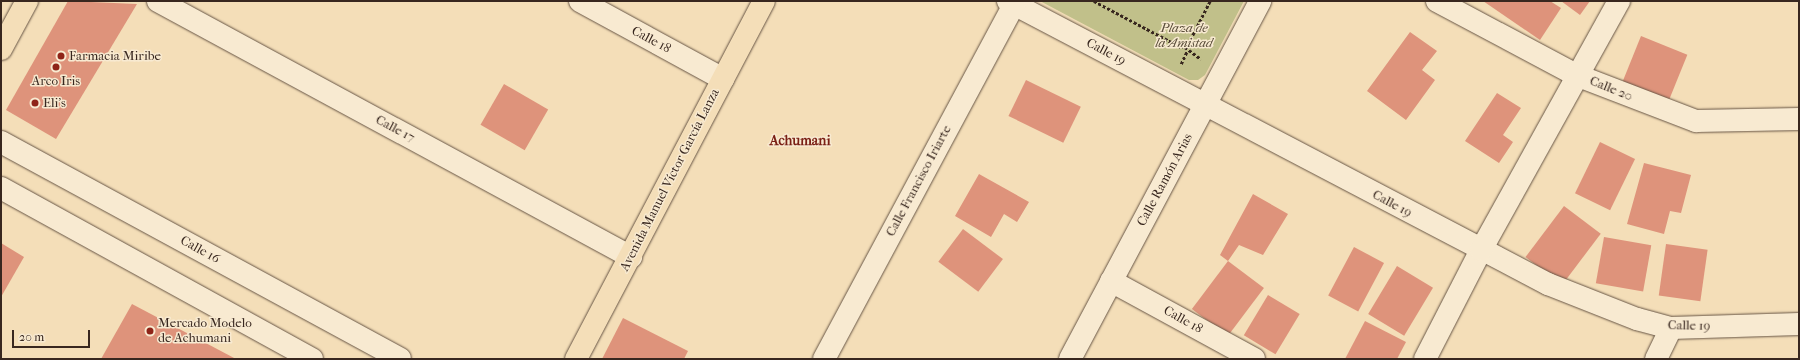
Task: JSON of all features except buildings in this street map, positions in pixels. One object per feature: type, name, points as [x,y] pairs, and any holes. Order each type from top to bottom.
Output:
[{"type":"main road","points":[[1,49],[27,1]]},
{"type":"main road","name":"Avenida Manuel Víctor García Lanza","points":[[576,359],[631,257],[764,1]]},
{"type":"street","name":"Calle 17","points":[[158,1],[631,257]]},
{"type":"street","name":"Calle 18","points":[[580,1],[723,79]]},
{"type":"street","name":"Calle Ramón Arias","points":[[1070,359],[1260,1]]},
{"type":"street","name":"Calle 20","points":[[1437,1],[1576,75],[1696,122],[1799,119]]},
{"type":"street","points":[[1425,359],[1481,250],[1576,75],[1619,1]]},
{"type":"street","name":"Calle 19","points":[[1011,2],[1481,250],[1569,292],[1671,328],[1799,324]]},
{"type":"street","name":"Calle Francisco Iriarte","points":[[824,359],[1011,2]]},
{"type":"street","name":"Calle 16","points":[[1,142],[400,359]]},
{"type":"street","points":[[1,188],[312,359]]},
{"type":"street","name":"Calle 18","points":[[1111,281],[1254,359]]},
{"type":"street","points":[[1656,359],[1671,328]]},
{"type":"path","points":[[1094,1],[1185,46],[1187,51],[1203,60]]},
{"type":"path","points":[[1185,46],[1210,1]]},
{"type":"path","points":[[1180,65],[1187,51]]},
{"type":"green space","name":"Plaza de la Amistad","points":[[1040,1],[1244,1],[1205,75],[1198,80],[1189,80]]},
{"type":"place","name":"Farmacia Miribe","points":[[61,56]]},
{"type":"place","name":"Arco Iris","points":[[56,67]]},
{"type":"place","name":"Eli's","points":[[35,103]]},
{"type":"place","name":"Mercado Modelo de Achumani","points":[[150,331]]},
{"type":"district","name":"Achumani","points":[[800,141]]}]
